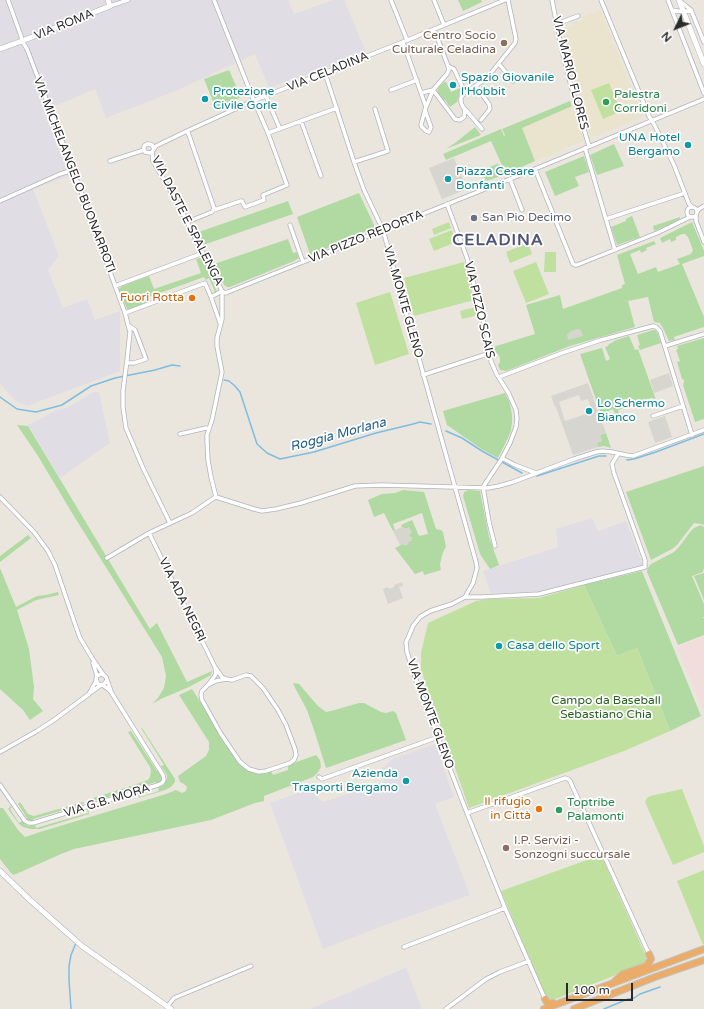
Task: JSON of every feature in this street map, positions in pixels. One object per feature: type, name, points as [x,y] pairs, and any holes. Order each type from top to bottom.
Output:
[{"type":"highway","points":[[544,1009],[704,949]]},
{"type":"highway","points":[[612,984],[623,974],[646,966],[651,959],[649,954]]},
{"type":"highway","points":[[574,1009],[704,960]]},
{"type":"highway","points":[[544,999],[546,1003],[549,1004],[570,997],[577,997]]},
{"type":"street","name":"VIA MICHELANGELO BUONARROTI","points":[[8,0],[22,41],[27,49],[116,286],[203,253]]},
{"type":"street","points":[[108,0],[110,6]]},
{"type":"street","name":"VIA ROMA","points":[[0,49],[128,0]]},
{"type":"street","points":[[187,222],[211,213],[214,210],[241,201],[245,207],[264,200],[263,196],[287,185],[255,100],[252,96],[214,0]]},
{"type":"street","points":[[392,0],[421,92],[425,108],[431,127],[429,132],[422,127],[425,108],[433,90],[449,70],[434,29]]},
{"type":"street","points":[[434,0],[444,25]]},
{"type":"street","points":[[464,90],[468,92],[487,78],[515,43],[516,39],[506,0]]},
{"type":"street","name":"VIA CELADINA","points":[[153,150],[156,146],[255,100],[506,0]]},
{"type":"street","name":"VIA MARIO FLORES","points":[[552,0],[562,51],[589,146]]},
{"type":"street","points":[[601,0],[651,121],[655,126],[674,165],[686,193],[704,242]]},
{"type":"street","points":[[668,0],[704,93]]},
{"type":"street","points":[[679,0],[691,10],[704,42]]},
{"type":"street","points":[[679,0],[704,64]]},
{"type":"street","points":[[672,10],[684,12],[691,10]]},
{"type":"street","points":[[557,24],[578,16]]},
{"type":"street","points":[[499,64],[513,81]]},
{"type":"street","points":[[448,66],[454,69],[464,90],[461,98],[462,105],[482,130]]},
{"type":"street","name":"VIA MONTE GLENO","points":[[325,73],[364,190],[383,230],[477,568],[473,583],[465,597],[452,604],[430,611],[420,617],[412,626],[406,642],[408,656],[467,813],[505,908],[544,999]]},
{"type":"street","points":[[391,90],[417,80]]},
{"type":"street","points":[[476,86],[489,104],[490,109],[481,120]]},
{"type":"street","points":[[421,92],[433,90]]},
{"type":"street","points":[[433,90],[455,119],[462,120],[466,110]]},
{"type":"street","points":[[266,96],[280,128]]},
{"type":"street","name":"VIA PIZZO REDORTA","points":[[222,291],[225,293],[228,292],[535,169],[704,99]]},
{"type":"street","points":[[268,133],[337,108]]},
{"type":"street","points":[[354,162],[388,151],[375,109]]},
{"type":"street","points":[[301,121],[321,176]]},
{"type":"street","points":[[187,131],[214,210]]},
{"type":"street","points":[[147,144],[152,145],[153,150],[150,153],[147,153],[144,150],[144,146],[147,144]]},
{"type":"street","points":[[585,148],[615,250]]},
{"type":"street","points":[[110,161],[144,150]]},
{"type":"street","name":"VIA DASTE E SPALENGA","points":[[153,150],[154,161],[222,291],[222,319],[217,338],[222,372],[207,442],[208,460],[216,497]]},
{"type":"street","points":[[535,169],[573,264],[575,265],[581,264],[657,233],[704,206]]},
{"type":"street","points":[[0,200],[60,174],[73,170]]},
{"type":"street","points":[[510,179],[522,210]]},
{"type":"street","points":[[606,219],[686,193]]},
{"type":"street","name":"VIA PIZZO SCAIS","points":[[447,204],[467,258],[490,347],[491,361],[516,410],[516,427],[510,444],[500,461]]},
{"type":"street","points":[[290,225],[303,262]]},
{"type":"street","name":"VIA DASTE E SPALENGA","points":[[125,313],[205,283],[211,297],[222,291]]},
{"type":"street","points":[[116,286],[130,332],[123,391],[123,407],[126,428],[143,468],[170,523]]},
{"type":"street","points":[[211,297],[221,324]]},
{"type":"street","points":[[127,363],[134,363],[146,359],[135,330],[128,325]]},
{"type":"street","points":[[499,377],[562,353],[635,330],[653,326],[660,331],[666,346],[692,435]]},
{"type":"street","points":[[666,346],[704,334]]},
{"type":"street","name":"VIA MONTE GLENO","points":[[423,375],[490,353]]},
{"type":"street","points":[[653,416],[684,406]]},
{"type":"street","points":[[180,434],[206,428],[209,429]]},
{"type":"street","points":[[107,558],[150,533],[192,513],[216,497],[262,511],[301,503],[356,486],[446,486],[455,488],[499,486],[596,452],[602,451],[633,456],[704,430]]},
{"type":"street","points":[[465,597],[539,594],[645,567],[645,560],[614,473],[612,464],[618,454]]},
{"type":"street","points":[[495,546],[483,487],[500,461],[536,473]]},
{"type":"street","points":[[0,497],[34,532],[48,551],[55,565],[80,638],[107,680],[106,683],[54,720],[0,752]]},
{"type":"street","name":"VIA ADA NEGRI","points":[[150,533],[215,667],[222,677],[226,679]]},
{"type":"street","points":[[90,693],[97,676],[92,658]]},
{"type":"street","points":[[208,685],[216,681],[226,679],[232,680],[243,675],[250,675],[263,688],[281,715],[295,749],[296,755],[294,760],[290,763],[259,772],[249,769],[243,764],[222,734],[202,700],[202,691],[216,674],[215,667]]},
{"type":"street","points":[[97,676],[103,674]]},
{"type":"street","name":"VIA G.B. MORA","points":[[107,680],[111,692]]},
{"type":"street","points":[[96,681],[98,684],[102,685]]},
{"type":"street","name":"VIA G.B. MORA","points":[[0,785],[25,821],[33,823],[162,783],[164,780],[164,775],[111,692],[102,685]]},
{"type":"street","points":[[319,777],[322,779],[438,738]]},
{"type":"street","points":[[467,813],[564,778],[568,779],[605,856],[649,954]]},
{"type":"street","points":[[0,871],[55,923],[82,946],[169,1008],[174,998],[251,966]]},
{"type":"street","points":[[404,947],[505,908]]},
{"type":"street","points":[[446,1009],[486,979],[500,972],[528,962]]},
{"type":"shaded area","points":[[0,0],[288,0],[294,14],[333,0],[344,0],[366,52],[269,88],[255,54],[178,90],[106,118],[95,89],[44,111],[69,176],[33,189],[59,256],[48,270],[63,308],[87,299],[95,320],[120,311],[120,371],[27,406],[16,401],[0,384]]},
{"type":"shaded area","points":[[600,10],[643,117],[591,138],[576,90],[578,89],[575,80],[573,80],[562,29],[573,25],[573,22],[583,20],[582,17]]},
{"type":"shaded area","points":[[572,106],[584,141],[563,148],[564,150],[535,161],[522,128]]},
{"type":"shaded area","name":"Piazza Cesare Bonfanti","points":[[454,158],[467,189],[442,199],[429,168]]},
{"type":"shaded area","points":[[577,329],[581,330],[583,336],[568,340],[567,334]]},
{"type":"shaded area","points":[[669,373],[673,386],[654,393],[650,380]]},
{"type":"shaded area","points":[[588,383],[606,433],[600,435],[602,441],[597,443],[598,447],[573,455],[551,396]],"holes":[[[579,395],[581,401],[588,399],[592,412],[565,421],[559,402]]]},
{"type":"shaded area","points":[[93,392],[99,392],[110,443],[60,478],[28,425],[57,410],[67,408]]},
{"type":"shaded area","points":[[665,416],[672,437],[655,443],[648,422]]},
{"type":"shaded area","points":[[592,518],[598,531],[626,521],[643,566],[540,591],[491,594],[483,571],[558,547],[556,529]]},
{"type":"shaded area","points":[[402,527],[407,529],[409,527],[412,532],[409,536],[412,537],[412,540],[410,542],[407,541],[409,544],[405,546],[403,544],[400,545],[393,531]]},
{"type":"shaded area","points":[[402,582],[403,586],[399,587],[403,598],[388,604],[383,589],[388,587],[389,589]]},
{"type":"shaded area","points":[[704,636],[704,712],[677,647]]},
{"type":"shaded area","points":[[435,744],[454,797],[435,804],[470,895],[323,949],[270,803],[329,782],[315,788],[319,799],[324,802],[385,781],[381,769],[394,758]]},
{"type":"shaded area","points":[[406,967],[422,1009],[310,1009],[405,968]]},
{"type":"green space","points":[[458,0],[481,0],[482,2],[463,11]]},
{"type":"green space","points":[[229,70],[241,97],[216,109],[204,79]]},
{"type":"green space","points":[[446,82],[451,92],[460,88],[461,91],[457,102],[450,107],[437,92],[438,88]]},
{"type":"green space","name":"Palestra Corridoni","points":[[609,83],[621,111],[603,119],[591,90]]},
{"type":"green space","points":[[570,101],[572,106],[522,128],[535,161],[506,174],[491,141],[446,160],[443,154],[501,129],[504,136],[505,135],[502,129]]},
{"type":"green space","points":[[475,127],[481,135],[446,149],[455,143]]},
{"type":"green space","points":[[614,144],[624,166],[597,175],[590,155]]},
{"type":"green space","points":[[584,156],[589,172],[575,177],[579,186],[555,196],[545,172]]},
{"type":"green space","points":[[497,164],[500,165],[504,175],[486,181],[481,171]]},
{"type":"green space","points":[[359,193],[374,227],[312,255],[310,254],[297,217]]},
{"type":"green space","points":[[288,201],[293,214],[203,245],[196,233]]},
{"type":"green space","points":[[632,216],[640,237],[617,245],[611,227],[626,221],[626,219]]},
{"type":"green space","points":[[680,217],[680,219],[671,224],[654,231],[653,226]]},
{"type":"green space","points":[[449,222],[451,228],[434,235],[432,229]]},
{"type":"green space","points":[[692,222],[704,251],[704,256],[682,264],[704,317],[704,327],[674,337],[675,340],[669,341],[660,323],[654,322],[648,297],[628,301],[635,327],[570,346],[506,371],[500,370],[498,365],[500,358],[498,354],[494,352],[493,347],[535,334],[526,305],[560,295],[563,309],[622,288],[622,285],[625,284],[617,255],[654,241],[656,244],[646,248],[647,250],[641,253],[640,250],[630,254],[638,274],[656,267],[658,272],[680,264],[677,259],[691,254],[693,250],[688,237],[685,234],[676,237],[676,240],[671,242],[670,239],[662,243],[660,238]]},
{"type":"green space","points":[[452,230],[456,242],[434,251],[429,239]]},
{"type":"green space","points":[[288,239],[293,253],[297,252],[299,258],[230,287],[224,285],[214,264]]},
{"type":"green space","points":[[528,243],[532,254],[510,263],[506,252]]},
{"type":"green space","points":[[545,252],[556,252],[556,272],[544,272]]},
{"type":"green space","points":[[202,257],[217,292],[215,292],[209,278],[206,280],[204,277],[146,298],[148,303],[128,311],[119,291],[122,286],[149,276],[154,289],[201,273],[196,259]]},
{"type":"green space","points":[[464,262],[474,300],[414,316],[404,278]]},
{"type":"green space","points":[[536,262],[549,294],[526,303],[513,271]]},
{"type":"green space","points":[[390,292],[409,354],[375,365],[356,303]]},
{"type":"green space","points":[[476,307],[478,315],[462,319],[460,311]]},
{"type":"green space","points":[[653,330],[657,332],[661,343],[640,350],[637,335]]},
{"type":"green space","points":[[629,336],[635,350],[638,349],[656,400],[650,398],[645,403],[643,400],[618,410],[619,413],[616,416],[613,409],[601,414],[580,354],[602,348],[606,361],[610,359],[605,347],[614,342],[613,341]]},
{"type":"green space","points":[[704,338],[704,419],[695,422],[683,385],[684,380],[682,379],[677,362],[680,361],[676,350],[678,349],[677,346]]},
{"type":"green space","points":[[505,393],[511,409],[512,422],[508,438],[498,458],[483,450],[447,425],[443,411]]},
{"type":"green space","points":[[17,425],[28,426],[150,629],[157,623],[187,682],[212,671],[211,675],[152,704],[164,688],[166,676],[162,657],[38,456]]},
{"type":"green space","points":[[606,433],[611,448],[604,446],[598,447],[596,443],[602,441],[600,435]]},
{"type":"green space","points":[[704,466],[704,525],[694,523],[677,545],[651,560],[626,492]]},
{"type":"green space","points":[[403,490],[424,492],[436,529],[443,532],[446,547],[440,564],[441,570],[424,575],[423,571],[415,574],[395,548],[403,544],[409,537],[409,527],[407,529],[401,525],[412,520],[419,536],[428,534],[422,513],[393,524],[395,530],[393,531],[384,513],[374,517],[368,500],[382,494],[395,493]]},
{"type":"green space","points":[[468,490],[480,491],[489,537],[499,565],[490,569],[480,554],[463,496],[464,492]]},
{"type":"green space","points":[[701,525],[704,527],[704,570],[703,569],[703,572],[692,576],[704,604],[704,617],[702,618],[704,618],[704,635],[678,645],[647,569],[651,564],[674,552],[694,528]]},
{"type":"green space","points":[[28,535],[31,538],[0,562],[0,556]]},
{"type":"green space","points":[[0,568],[16,607],[37,596],[58,592],[59,595],[36,600],[17,610],[29,649],[34,687],[33,699],[43,711],[30,720],[23,710],[0,689]]},
{"type":"green space","points":[[642,571],[701,716],[670,731],[637,648],[617,656],[584,585]]},
{"type":"green space","points":[[704,573],[704,600],[694,576]]},
{"type":"green space","name":"Campo da Baseball Sebastiano Chia","points":[[584,585],[617,656],[637,648],[670,731],[624,751],[469,808],[421,670],[421,653],[428,623],[476,601],[488,599],[539,598]]},
{"type":"green space","points":[[293,684],[299,684],[318,706],[326,712],[359,703],[364,703],[381,712],[386,713],[393,711],[396,713],[406,740],[326,768],[307,710]]},
{"type":"green space","points":[[192,689],[239,763],[246,769],[254,773],[264,774],[271,771],[273,775],[288,770],[288,765],[316,755],[320,760],[321,767],[318,772],[313,777],[264,796],[264,801],[211,820],[74,849],[14,875],[11,873],[0,859],[0,808],[3,808],[18,830],[25,837],[176,790],[182,793],[186,791],[187,787],[180,782],[178,776],[206,756],[209,750],[209,742],[179,695]]},
{"type":"green space","points":[[141,728],[175,779],[175,782],[171,787],[165,790],[139,798],[139,793],[140,797],[159,791],[158,788],[164,785],[167,779],[167,775],[161,766],[164,765]]},
{"type":"green space","points":[[131,731],[162,777],[161,781],[157,784],[156,782],[137,788],[138,790],[136,790],[134,785],[148,780],[151,771],[128,732]]},
{"type":"green space","points":[[134,785],[135,790],[134,789],[94,801],[93,798]]},
{"type":"green space","points":[[682,789],[704,846],[704,852],[673,865],[645,802],[650,796]]},
{"type":"green space","points":[[20,802],[28,814],[34,816],[83,802],[84,804],[33,819],[33,821],[31,821],[26,819],[27,818],[18,804]]},
{"type":"green space","points":[[11,806],[12,807],[10,809],[19,823],[22,821],[29,826],[35,825],[36,828],[88,813],[87,809],[89,814],[40,829],[31,829],[23,827],[19,824],[8,809]]},
{"type":"green space","points":[[601,855],[646,956],[646,961],[643,964],[548,1002],[501,891]]},
{"type":"green space","points":[[704,870],[704,944],[703,945],[677,881]]},
{"type":"waterway","name":"Roggia Morlana","points":[[0,397],[17,409],[36,412],[62,405],[91,386],[115,378],[172,365],[180,366]]},
{"type":"waterway","name":"Roggia Morlana","points":[[224,380],[229,381],[240,392],[257,444],[267,453],[280,459],[314,452],[376,433],[420,422],[431,424]]},
{"type":"waterway","name":"Roggia Morlana","points":[[446,431],[462,438],[522,473]]},
{"type":"waterway","name":"Roggia Morlana","points":[[627,460],[656,452],[704,434]]},
{"type":"waterway","name":"Roggia Morlana","points":[[537,476],[599,456],[606,456]]},
{"type":"waterway","points":[[71,1009],[69,966],[71,955],[76,943]]},
{"type":"waterway","points":[[604,1009],[660,987]]},
{"type":"place","name":"Centro Socio Culturale Celadina","points":[[504,43]]},
{"type":"place","name":"Spazio Giovanile l'Hobbit","points":[[453,85]]},
{"type":"place","name":"Protezione Civile Gorle","points":[[205,99]]},
{"type":"place","name":"Palestra Corridoni","points":[[606,102]]},
{"type":"place","name":"UNA Hotel Bergamo","points":[[688,145]]},
{"type":"place","name":"Piazza Cesare Bonfanti","points":[[448,179]]},
{"type":"place","name":"San Pio Decimo","points":[[474,218]]},
{"type":"place","name":"Fuori Rotta","points":[[192,298]]},
{"type":"place","name":"Lo Schermo Bianco","points":[[589,411]]},
{"type":"place","name":"Casa dello Sport","points":[[499,646]]},
{"type":"place","name":"Azienda Trasporti Bergamo","points":[[406,781]]},
{"type":"place","name":"Il rifugio in Città","points":[[539,809]]},
{"type":"place","name":"Toptribe Palamonti","points":[[559,810]]},
{"type":"place","name":"I.P. Servizi - Sonzogni succursale","points":[[506,848]]},
{"type":"district","name":"CELADINA","points":[[498,241]]}]
